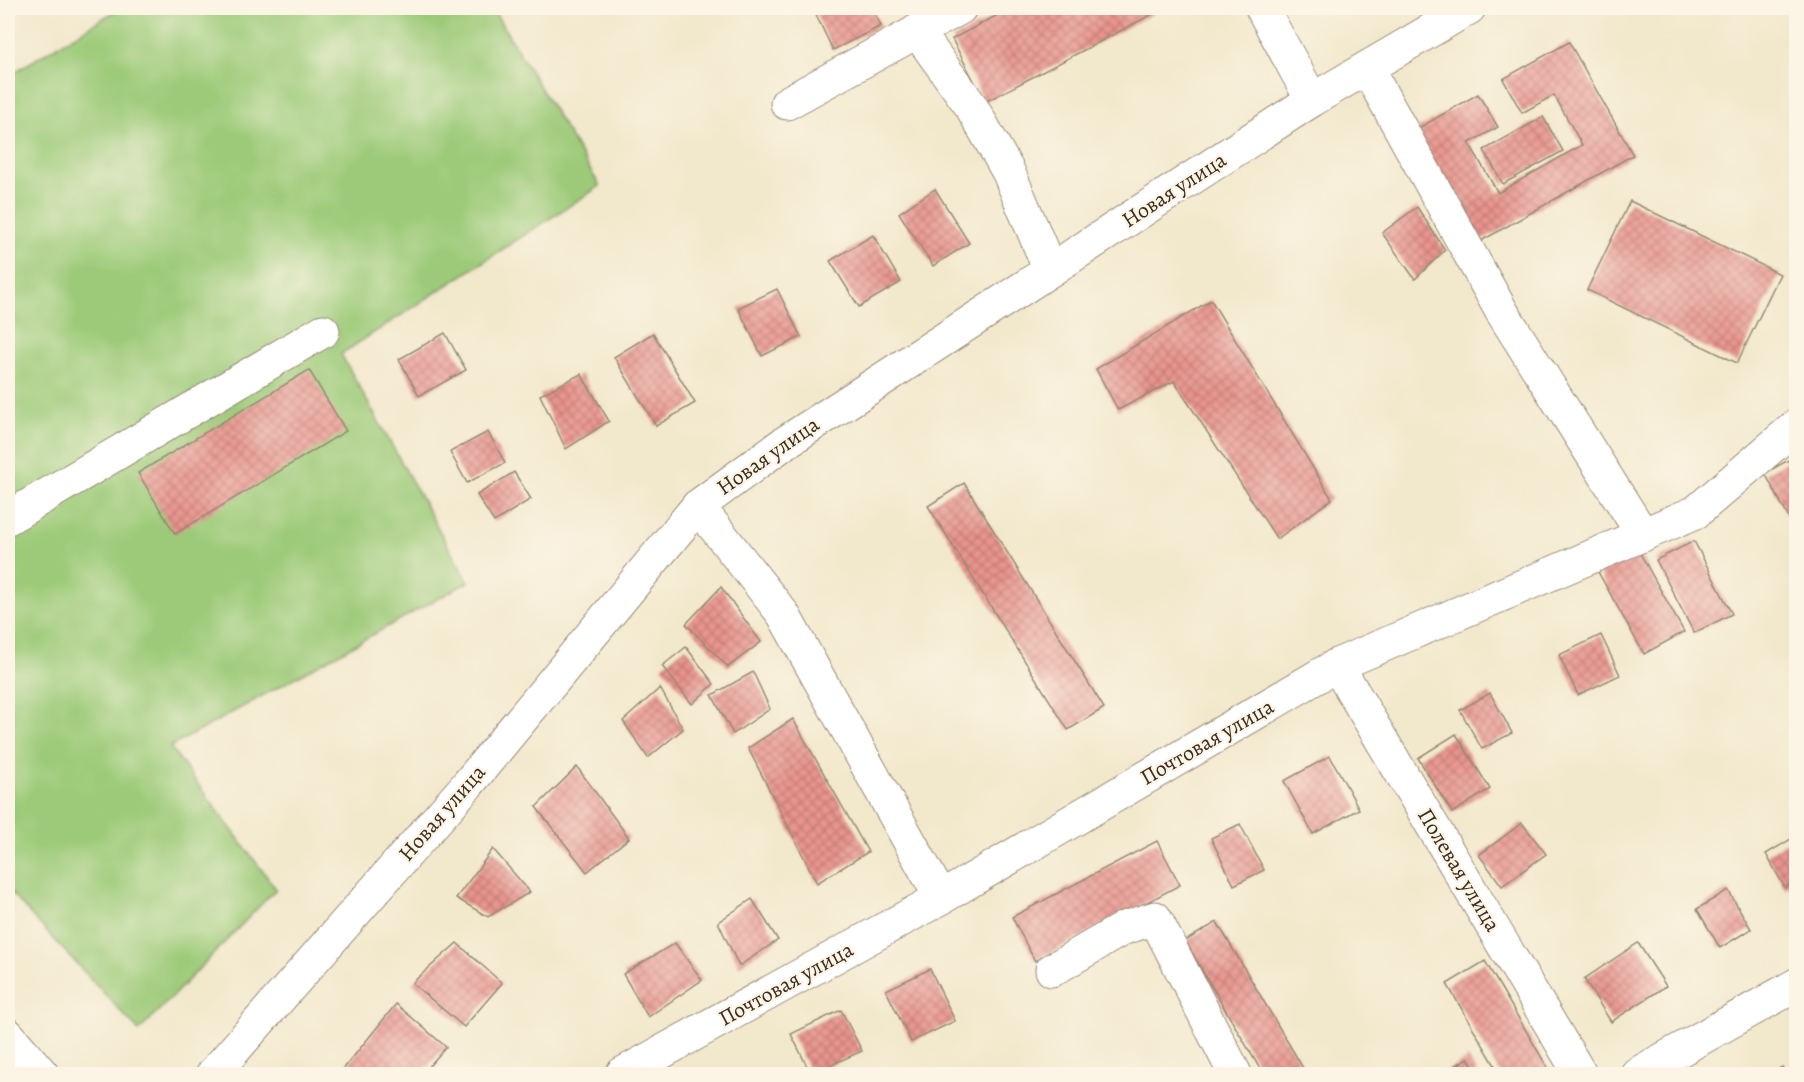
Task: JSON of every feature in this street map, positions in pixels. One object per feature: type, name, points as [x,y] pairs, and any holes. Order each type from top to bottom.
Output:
[{"type":"street","points":[[787,103],[960,8]]},
{"type":"street","points":[[1262,8],[1312,100]]},
{"type":"street","name":"Новая улица","points":[[213,1074],[468,784],[698,506],[783,444],[1312,100],[1469,8]]},
{"type":"street","points":[[917,31],[971,106],[1008,171],[1050,270]]},
{"type":"street","points":[[1367,68],[1502,312],[1643,535]]},
{"type":"street","points":[[8,518],[323,331]]},
{"type":"street","name":"Почтовая улица","points":[[622,1074],[941,898],[1337,665],[1696,512],[1797,426]]},
{"type":"street","points":[[698,506],[783,614],[941,898]]},
{"type":"street","name":"Полевая улица","points":[[1337,665],[1580,1074]]},
{"type":"street","points":[[1052,970],[1124,928],[1155,918],[1235,1074]]},
{"type":"street","points":[[1637,1074],[1797,985]]},
{"type":"street","points":[[8,1035],[42,1074]]},
{"type":"green space","points":[[120,8],[492,8],[600,186],[341,354],[468,582],[170,747],[276,889],[139,1031],[8,890],[8,76]]},
{"type":"building","points":[[830,8],[872,8],[881,26],[833,50],[816,15]]},
{"type":"building","points":[[1011,8],[1164,8],[985,102],[952,39]]},
{"type":"building","points":[[1569,42],[1633,155],[1474,245],[1410,133],[1478,94],[1498,127],[1469,143],[1498,193],[1582,145],[1554,95],[1522,113],[1503,79]]},
{"type":"building","points":[[1543,117],[1563,151],[1503,184],[1484,150]]},
{"type":"building","points":[[935,189],[969,243],[933,266],[899,213]]},
{"type":"building","points":[[1630,201],[1780,274],[1737,363],[1587,290]]},
{"type":"building","points":[[1417,207],[1445,250],[1415,279],[1382,233]]},
{"type":"building","points":[[873,235],[901,282],[859,307],[830,261]]},
{"type":"building","points":[[777,289],[801,337],[762,356],[738,308]]},
{"type":"building","points":[[1211,300],[1332,499],[1277,539],[1174,381],[1118,410],[1096,369]]},
{"type":"building","points":[[445,333],[466,370],[419,396],[399,359]]},
{"type":"building","points":[[653,333],[695,403],[656,426],[614,357]]},
{"type":"building","points":[[309,370],[346,431],[175,534],[138,473]]},
{"type":"building","points":[[581,374],[609,421],[566,449],[540,395]]},
{"type":"building","points":[[488,432],[505,463],[467,483],[450,452]]},
{"type":"building","points":[[1796,456],[1796,524],[1793,526],[1765,473]]},
{"type":"building","points":[[514,472],[531,499],[494,522],[477,495]]},
{"type":"building","points":[[964,483],[1104,708],[1068,730],[928,506]]},
{"type":"building","points":[[1694,541],[1732,614],[1694,633],[1656,560]]},
{"type":"building","points":[[1637,548],[1684,632],[1644,654],[1597,570]]},
{"type":"building","points":[[721,587],[761,642],[728,667],[686,624]]},
{"type":"building","points":[[1601,635],[1620,675],[1578,695],[1559,655]]},
{"type":"building","points":[[686,647],[714,684],[692,704],[662,666]]},
{"type":"building","points":[[753,672],[770,709],[733,734],[712,695]]},
{"type":"building","points":[[660,688],[683,729],[648,758],[623,721]]},
{"type":"building","points":[[1490,693],[1512,733],[1482,749],[1460,710]]},
{"type":"building","points":[[793,719],[868,852],[817,883],[748,748]]},
{"type":"building","points":[[1456,734],[1490,789],[1452,813],[1418,758]]},
{"type":"building","points":[[1330,756],[1359,809],[1313,834],[1284,781]]},
{"type":"building","points":[[577,767],[629,838],[587,872],[536,807]]},
{"type":"building","points":[[1522,823],[1546,854],[1502,886],[1479,855]]},
{"type":"building","points":[[1240,824],[1264,870],[1234,885],[1211,838]]},
{"type":"building","points":[[1796,836],[1796,881],[1785,888],[1766,854]]},
{"type":"building","points":[[1157,841],[1180,885],[1035,961],[1012,917]]},
{"type":"building","points":[[493,849],[530,892],[488,917],[456,898]]},
{"type":"building","points":[[1728,890],[1751,929],[1720,948],[1697,909]]},
{"type":"building","points":[[752,899],[778,940],[739,966],[718,922]]},
{"type":"building","points":[[1217,922],[1303,1068],[1292,1074],[1263,1074],[1185,941]]},
{"type":"building","points":[[457,943],[502,983],[464,1027],[412,983]]},
{"type":"building","points":[[675,943],[702,980],[648,1017],[623,974]]},
{"type":"building","points":[[1638,943],[1666,986],[1611,1022],[1584,979]]},
{"type":"building","points":[[1485,961],[1549,1070],[1541,1074],[1500,1074],[1447,984]]},
{"type":"building","points":[[930,969],[955,1021],[911,1042],[886,990]]},
{"type":"building","points":[[396,1004],[446,1047],[422,1074],[346,1074],[341,1072]]},
{"type":"building","points":[[841,1010],[862,1051],[811,1074],[791,1034]]},
{"type":"building","points":[[1468,1058],[1478,1074],[1442,1074]]},
{"type":"building","points":[[1782,1067],[1787,1074],[1770,1074]]}]
